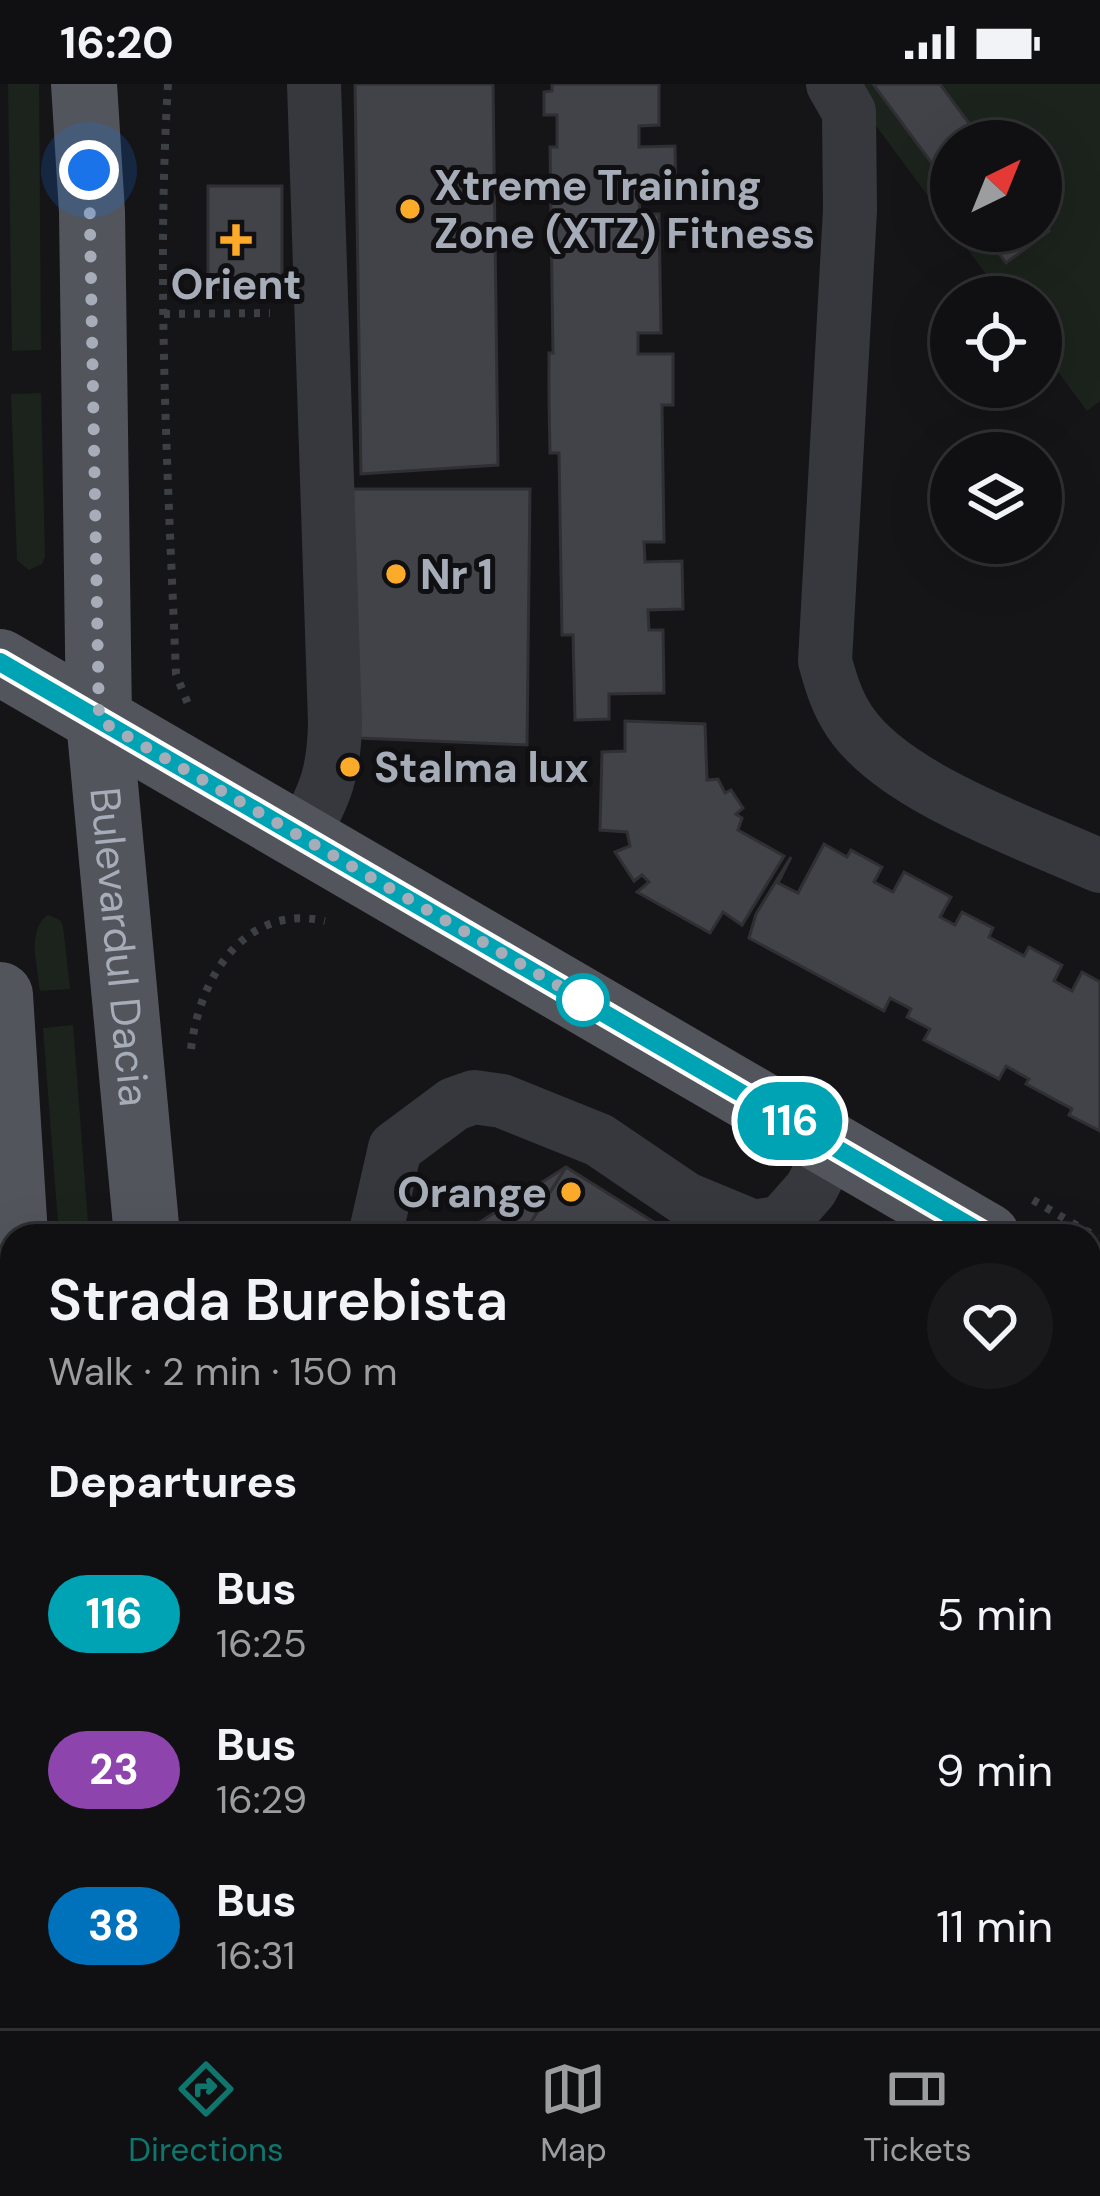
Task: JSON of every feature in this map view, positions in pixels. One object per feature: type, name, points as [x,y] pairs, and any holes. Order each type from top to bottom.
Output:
[{"type":"main road","name":"Bulevardul Dacia","points":[[84,84],[92,212],[99,720],[146,1224]]},
{"type":"main road","points":[[0,662],[833,1146],[1009,1217]]},
{"type":"main road","points":[[0,994],[14,1224]]},
{"type":"street","points":[[302,836],[326,793],[334,767],[314,84]]},
{"type":"street","points":[[833,84],[848,112],[850,210],[825,661],[835,695],[851,725],[884,759],[935,790],[1100,866]]},
{"type":"street","points":[[378,1224],[395,1148],[454,1104],[474,1097],[502,1101],[599,1140],[686,1199],[747,1224]]},
{"type":"street","points":[[771,1224],[782,1222],[812,1189],[833,1146]]},
{"type":"path","points":[[168,84],[161,185],[176,674],[188,705],[202,718]]},
{"type":"path","points":[[164,314],[322,313]]},
{"type":"path","points":[[185,1000],[200,999]]},
{"type":"shaded area","points":[[8,84],[39,84],[41,350],[12,351]]},
{"type":"shaded area","points":[[845,84],[1100,84],[1100,401],[1087,411],[1062,377],[1062,276],[987,276],[970,252],[1062,252],[1062,120],[930,120],[930,199]]},
{"type":"shaded area","points":[[41,393],[45,557],[29,570],[17,560],[11,394]]},
{"type":"shaded area","points":[[48,915],[63,926],[70,989],[40,991],[35,939]]},
{"type":"shaded area","points":[[73,1025],[88,1224],[58,1224],[43,1028]]},
{"type":"building","points":[[355,84],[493,84],[498,465],[361,474]]},
{"type":"building","points":[[552,84],[659,84],[659,125],[639,126],[639,147],[675,146],[676,197],[639,198],[640,214],[659,214],[661,333],[638,333],[638,354],[673,354],[673,405],[662,405],[664,542],[644,542],[645,562],[682,561],[683,609],[648,610],[649,630],[663,630],[664,693],[609,694],[609,719],[575,720],[573,635],[562,635],[559,453],[550,453],[549,401],[549,353],[553,353],[550,147],[557,147],[557,115],[544,115],[544,92],[552,91]]},
{"type":"building","points":[[873,84],[940,84],[967,120],[930,120],[930,161]]},
{"type":"building","points":[[208,186],[282,186],[282,289],[208,289]]},
{"type":"building","points":[[998,252],[1021,252],[1006,263]]},
{"type":"building","points":[[352,489],[530,489],[527,745],[359,738]]},
{"type":"building","points":[[625,721],[705,724],[707,780],[718,779],[725,793],[731,790],[743,808],[736,814],[742,818],[738,830],[784,856],[742,925],[723,912],[710,933],[637,892],[649,882],[642,875],[634,881],[615,852],[630,846],[627,832],[600,830],[602,752],[625,751]]},
{"type":"building","points":[[824,844],[847,857],[851,850],[882,867],[874,882],[893,892],[904,872],[951,897],[940,917],[955,925],[962,912],[993,928],[989,937],[1024,956],[1029,947],[1062,965],[1054,981],[1072,991],[1082,972],[1100,982],[1100,1131],[1069,1115],[1072,1109],[1026,1084],[1029,1079],[1006,1066],[999,1079],[924,1040],[930,1029],[907,1017],[911,1009],[890,998],[884,1011],[749,938],[756,914],[791,857],[778,883],[798,893]]},
{"type":"building","points":[[566,1167],[657,1224],[530,1224]]},
{"type":"building","points":[[566,1167],[530,1224],[477,1224]]},
{"type":"bus line","name":"116","points":[[0,662],[967,1224]]},
{"type":"place","name":"Xtreme Training Zone (XTZ) Fitness","points":[[410,209]]},
{"type":"place","name":"Orient","points":[[236,240]]},
{"type":"place","name":"Nr 1","points":[[396,574]]},
{"type":"place","name":"Stalma lux","points":[[350,767]]},
{"type":"place","name":"Orange","points":[[571,1192]]},
{"type":"route","points":[[89,170],[99,720],[583,1000]]}]
